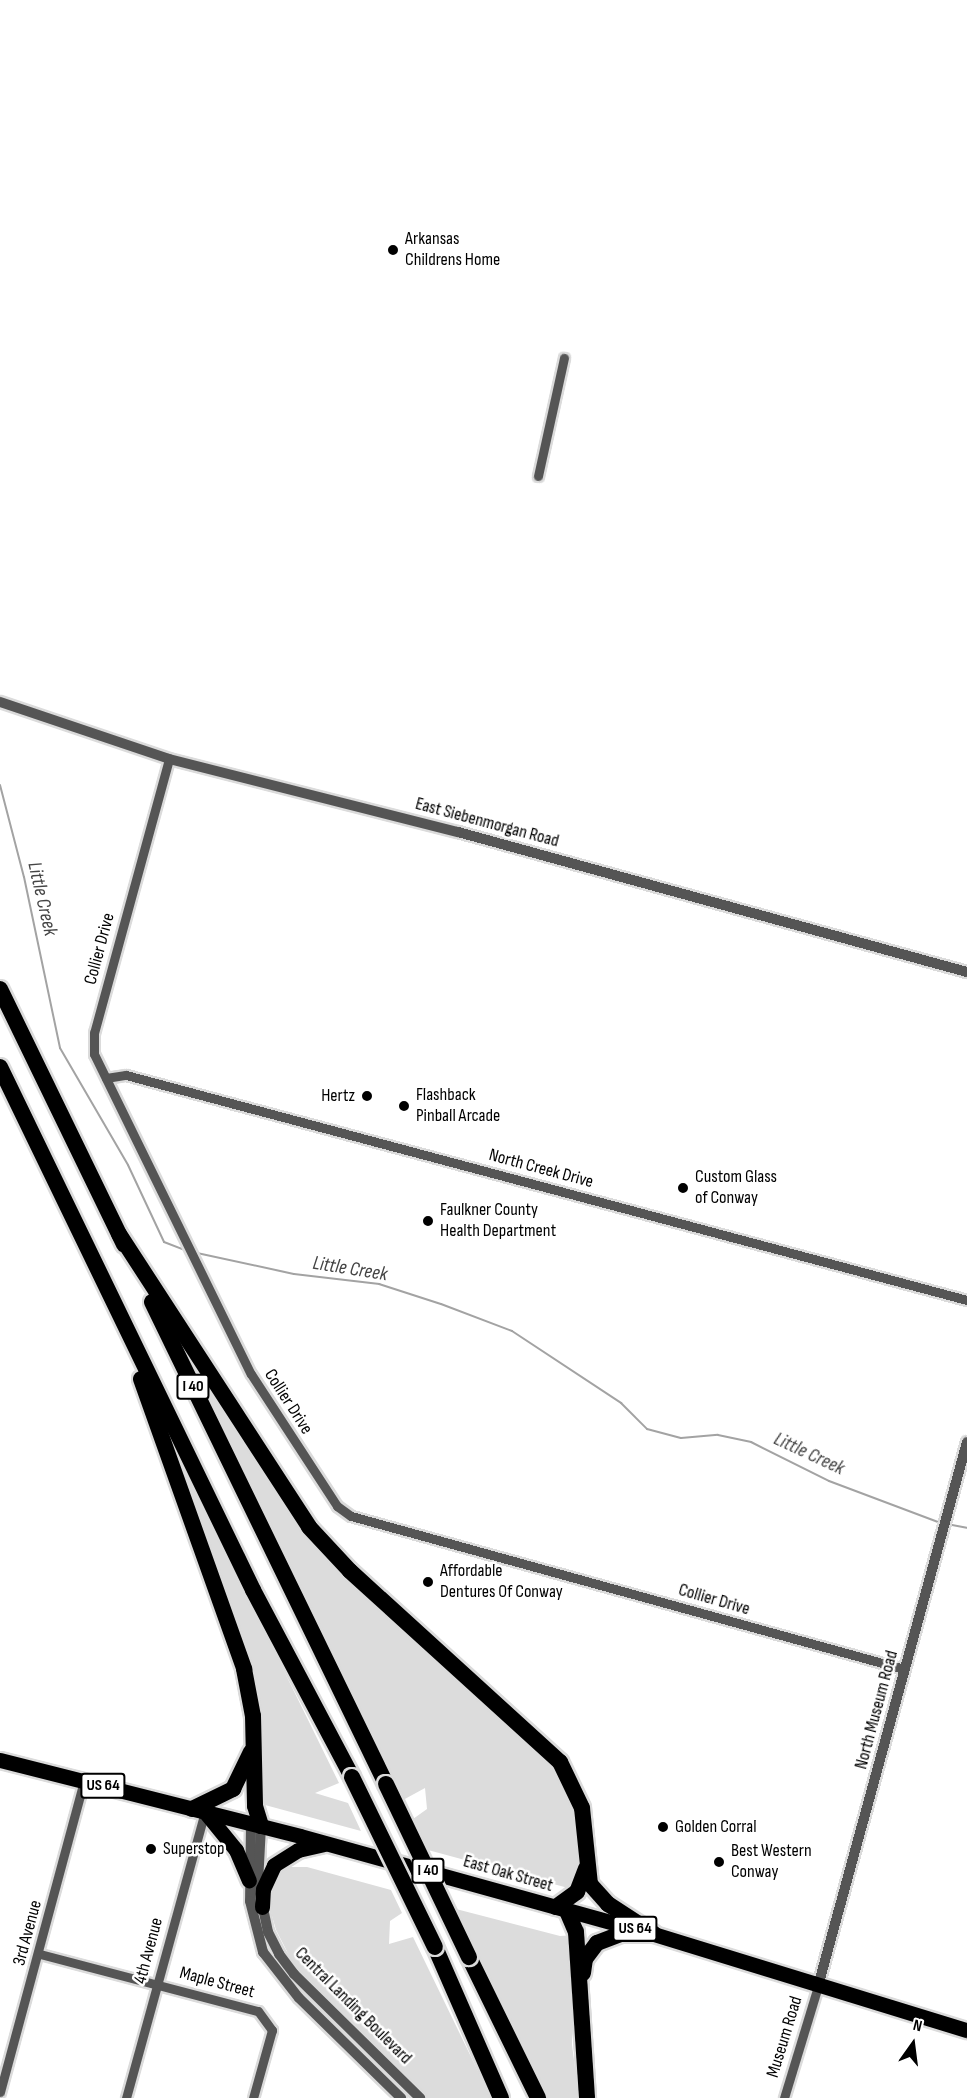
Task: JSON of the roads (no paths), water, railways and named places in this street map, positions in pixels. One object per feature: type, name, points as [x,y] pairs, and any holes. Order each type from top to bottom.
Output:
[{"type":"highway","name":"I 40","points":[[0,990],[538,2098]]},
{"type":"highway","name":"I 40","points":[[0,1066],[253,1590],[351,1777],[435,1947],[501,2098]]},
{"type":"highway","points":[[119,1234],[309,1527],[350,1571],[561,1762],[582,1808],[586,1869],[591,1884],[608,1904],[654,1934]]},
{"type":"highway","points":[[110,1294],[239,1652],[251,1698],[256,1825]]},
{"type":"highway","points":[[249,1880],[236,1850],[199,1810],[233,1789],[254,1746]]},
{"type":"highway","name":"East Oak Street","points":[[0,1760],[326,1843],[654,1934],[967,2030]]},
{"type":"highway","points":[[262,1907],[263,1889],[273,1865],[298,1850],[326,1843]]},
{"type":"highway","points":[[586,1869],[577,1892],[562,1909],[576,1932],[587,2098]]},
{"type":"highway","points":[[580,2013],[584,1965],[593,1946],[621,1934],[654,1934]]},
{"type":"street","points":[[538,476],[564,358]]},
{"type":"street","name":"East Siebenmorgan Road","points":[[0,702],[169,759],[458,832],[967,972]]},
{"type":"street","name":"Collier Drive","points":[[169,759],[94,1033],[94,1054],[251,1374],[342,1512],[904,1669]]},
{"type":"street","name":"North Creek Drive","points":[[106,1078],[126,1075],[967,1300]]},
{"type":"street","name":"North Museum Road","points":[[818,1986],[967,1442]]},
{"type":"street","name":"3rd Avenue","points":[[0,2092],[40,1954],[84,1781]]},
{"type":"street","name":"4th Avenue","points":[[126,2098],[157,1984],[199,1810]]},
{"type":"street","name":"Central Landing Boulevard","points":[[256,1825],[249,1880],[255,1933],[275,1971],[401,2098]]},
{"type":"street","name":"Central Landing Boulevard","points":[[256,1825],[258,1884],[273,1943],[289,1968],[420,2098]]},
{"type":"street","name":"Maple Street","points":[[40,1954],[258,2011],[272,2030],[253,2098]]},
{"type":"street","name":"Museum Road","points":[[784,2098],[818,1986]]},
{"type":"waterway","name":"Little Creek","points":[[0,785],[24,877],[60,1048],[128,1165],[164,1242],[188,1251]]},
{"type":"waterway","name":"Little Creek","points":[[197,1253],[294,1274],[379,1284],[441,1304],[512,1331],[621,1403],[647,1429],[681,1438],[718,1435],[751,1442],[829,1481],[941,1523]]},
{"type":"waterway","name":"Little Creek","points":[[947,1524],[967,1528]]},
{"type":"place","name":"Arkansas Childrens Home","points":[[393,250]]},
{"type":"place","name":"Hertz","points":[[367,1096]]},
{"type":"place","name":"Flashback Pinball Arcade","points":[[404,1106]]},
{"type":"place","name":"Custom Glass of Conway","points":[[683,1188]]},
{"type":"place","name":"Faulkner County Health Department","points":[[428,1221]]},
{"type":"place","name":"Affordable Dentures Of Conway","points":[[428,1582]]},
{"type":"place","name":"Golden Corral","points":[[663,1827]]},
{"type":"place","name":"Superstop","points":[[151,1849]]},
{"type":"place","name":"Best Western Conway","points":[[719,1862]]}]
